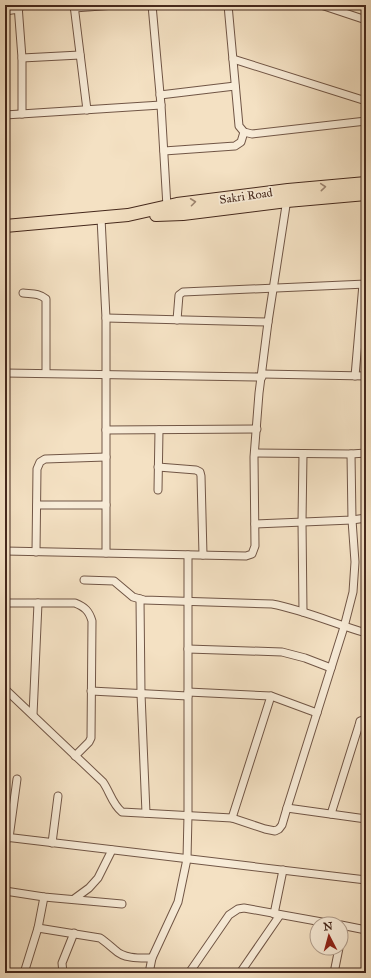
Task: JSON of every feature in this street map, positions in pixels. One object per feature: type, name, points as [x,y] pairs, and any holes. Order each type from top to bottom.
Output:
[{"type":"main road","name":"Sakri Road","points":[[5,226],[128,215],[182,214],[366,183]]},
{"type":"main road","name":"Sakri Road","points":[[128,215],[167,206],[287,196],[366,194]]},
{"type":"street","points":[[87,110],[74,6],[115,5]]},
{"type":"street","points":[[152,5],[161,105],[167,206]]},
{"type":"street","points":[[228,5],[239,126],[244,132],[252,134],[366,121]]},
{"type":"street","points":[[321,5],[366,20]]},
{"type":"street","points":[[5,11],[19,7],[22,58],[22,114]]},
{"type":"street","points":[[22,58],[80,55]]},
{"type":"street","points":[[233,59],[366,101]]},
{"type":"street","points":[[160,95],[236,86]]},
{"type":"street","points":[[5,115],[161,105]]},
{"type":"street","points":[[164,150],[236,146],[241,142],[244,132]]},
{"type":"street","points":[[5,551],[246,556],[252,554],[255,546],[255,452],[262,375],[268,322],[287,196]]},
{"type":"street","points":[[101,218],[106,318],[106,553]]},
{"type":"street","points":[[177,320],[179,295],[183,292],[365,284],[355,376]]},
{"type":"street","points":[[23,293],[37,294],[46,299],[46,374]]},
{"type":"street","points":[[106,318],[268,322]]},
{"type":"street","points":[[5,373],[366,376]]},
{"type":"street","points":[[106,430],[257,429]]},
{"type":"street","points":[[158,490],[159,430]]},
{"type":"street","points":[[255,452],[303,454],[366,453]]},
{"type":"street","points":[[303,454],[303,612]]},
{"type":"street","points":[[5,689],[103,782],[116,806],[122,812],[232,818],[265,829],[279,829],[282,825],[344,627],[353,592],[355,562],[352,520],[351,454]]},
{"type":"street","points":[[36,552],[38,468],[40,462],[45,458],[106,457]]},
{"type":"street","points":[[158,467],[196,470],[200,472],[203,555]]},
{"type":"street","points":[[37,505],[106,505]]},
{"type":"street","points":[[255,524],[352,520],[366,518]]},
{"type":"street","points":[[149,973],[152,958],[178,902],[187,859],[188,554]]},
{"type":"street","points":[[84,580],[114,581],[133,597],[140,599],[272,604],[287,607],[366,633]]},
{"type":"street","points":[[140,599],[141,694],[146,813]]},
{"type":"street","points":[[5,603],[75,603],[84,606],[90,613],[92,621],[91,738],[75,756]]},
{"type":"street","points":[[33,715],[38,603]]},
{"type":"street","points":[[188,649],[282,652],[305,658],[331,668]]},
{"type":"street","points":[[91,691],[141,694],[271,696],[317,713]]},
{"type":"street","points":[[232,818],[271,696]]},
{"type":"street","points":[[331,814],[360,721],[366,719]]},
{"type":"street","points":[[17,779],[7,837],[366,880]]},
{"type":"street","points":[[52,843],[58,796]]},
{"type":"street","points":[[287,808],[366,819]]},
{"type":"street","points":[[74,900],[89,888],[98,878],[112,850]]},
{"type":"street","points":[[240,973],[277,914],[283,870]]},
{"type":"street","points":[[5,891],[44,897],[122,904]]},
{"type":"street","points":[[24,973],[38,928],[44,897]]},
{"type":"street","points":[[189,973],[233,911],[244,908],[309,920]]},
{"type":"street","points":[[349,926],[366,930]]},
{"type":"street","points":[[38,928],[100,938],[106,941],[116,951],[125,956],[152,958]]},
{"type":"street","points":[[63,973],[62,963],[74,933]]},
{"type":"street","points":[[334,973],[337,956]]}]
